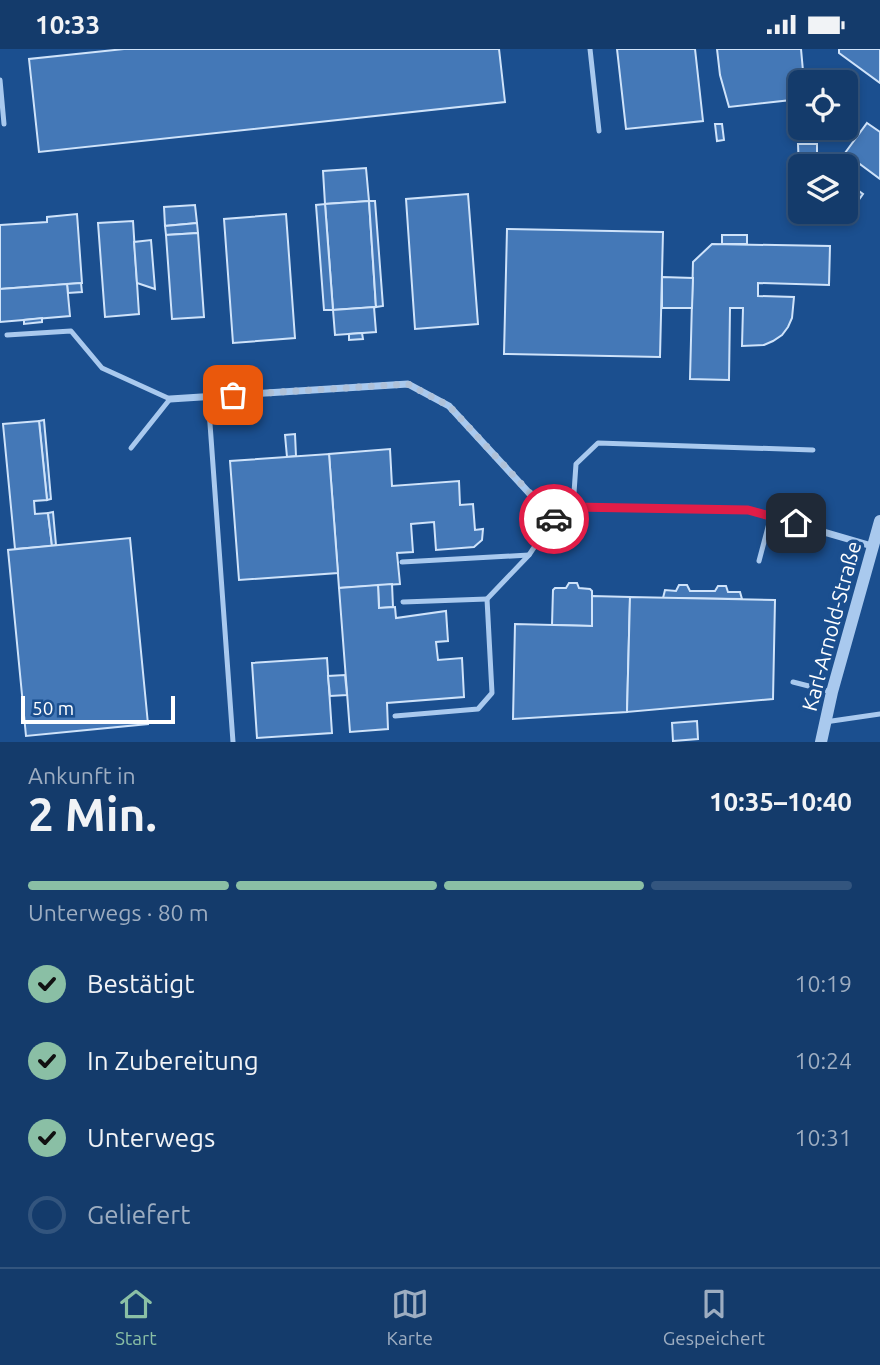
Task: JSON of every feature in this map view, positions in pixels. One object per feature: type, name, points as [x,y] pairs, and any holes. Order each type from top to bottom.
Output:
[{"type":"street","points":[[170,399],[408,384],[449,406],[553,519],[573,507],[748,510],[872,546]]},
{"type":"street","name":"Karl-Arnold-Straße","points":[[821,742],[832,692],[880,521]]},
{"type":"lane","points":[[590,49],[599,131]]},
{"type":"lane","points":[[0,80],[4,124]]},
{"type":"lane","points":[[7,335],[71,331],[102,368],[170,399],[131,448]]},
{"type":"lane","points":[[208,396],[233,742]]},
{"type":"lane","points":[[573,507],[576,464],[598,443],[813,450]]},
{"type":"lane","points":[[759,561],[771,516]]},
{"type":"lane","points":[[403,602],[487,599],[529,555],[553,519]]},
{"type":"lane","points":[[402,562],[529,555]]},
{"type":"lane","points":[[395,716],[478,709],[492,693],[487,599]]},
{"type":"lane","points":[[793,682],[832,692]]},
{"type":"lane","points":[[825,722],[880,714]]},
{"type":"building","points":[[124,49],[499,49],[505,102],[39,152],[29,59]]},
{"type":"building","points":[[617,49],[695,49],[703,121],[626,129]]},
{"type":"building","points":[[717,49],[801,49],[803,70],[788,70],[788,100],[729,107],[720,75]]},
{"type":"building","points":[[839,49],[880,49],[880,83],[839,53]]},
{"type":"building","points":[[867,123],[880,132],[880,179],[858,163],[858,154],[845,153],[855,140],[858,140],[858,135]]},
{"type":"building","points":[[715,124],[722,124],[724,140],[717,141]]},
{"type":"building","points":[[798,144],[817,144],[817,154],[798,154]]},
{"type":"building","points":[[366,168],[369,201],[325,204],[323,171]]},
{"type":"building","points":[[468,194],[478,324],[415,329],[406,199]]},
{"type":"building","points":[[369,201],[376,307],[333,310],[325,204]]},
{"type":"building","points":[[369,201],[375,201],[383,306],[376,307]]},
{"type":"building","points":[[325,204],[333,310],[324,310],[316,205]]},
{"type":"building","points":[[195,205],[197,223],[165,226],[164,207]]},
{"type":"building","points":[[77,214],[82,283],[0,289],[0,225],[47,222],[47,217]]},
{"type":"building","points":[[286,214],[295,338],[233,343],[224,219]]},
{"type":"building","points":[[133,221],[139,314],[105,317],[98,223]]},
{"type":"building","points":[[197,223],[198,233],[166,235],[165,226]]},
{"type":"building","points":[[507,229],[663,232],[660,357],[504,354]]},
{"type":"building","points":[[198,233],[204,317],[172,319],[166,235]]},
{"type":"building","points":[[722,235],[747,235],[747,244],[722,244]]},
{"type":"building","points":[[151,240],[155,289],[137,283],[134,242]]},
{"type":"building","points":[[712,244],[830,246],[829,285],[758,283],[758,296],[794,297],[792,318],[788,327],[773,341],[764,345],[742,346],[743,308],[730,308],[729,380],[690,379],[693,262]]},
{"type":"building","points":[[662,277],[693,278],[692,308],[662,308]]},
{"type":"building","points":[[81,283],[82,292],[68,293],[67,284]]},
{"type":"building","points":[[67,284],[70,316],[0,322],[0,289]]},
{"type":"building","points":[[374,307],[376,332],[335,335],[333,310]]},
{"type":"building","points":[[42,318],[42,322],[24,324],[24,320]]},
{"type":"building","points":[[362,333],[363,339],[349,340],[349,334]]},
{"type":"building","points":[[44,420],[51,499],[47,500],[39,421]]},
{"type":"building","points":[[39,421],[47,500],[34,501],[35,514],[48,513],[52,546],[15,549],[3,424]]},
{"type":"building","points":[[295,434],[296,456],[287,457],[285,435]]},
{"type":"building","points":[[390,449],[392,486],[459,481],[460,505],[473,504],[475,530],[483,529],[482,540],[474,547],[436,550],[434,522],[411,524],[413,552],[397,553],[400,584],[339,588],[329,454]]},
{"type":"building","points":[[329,454],[338,573],[239,580],[230,461]]},
{"type":"building","points":[[53,512],[56,545],[52,546],[48,513]]},
{"type":"building","points":[[130,538],[148,724],[26,736],[8,550]]},
{"type":"building","points":[[569,583],[577,583],[579,588],[592,591],[592,626],[552,625],[553,590],[566,588]]},
{"type":"building","points":[[392,584],[393,607],[379,608],[378,585]]},
{"type":"building","points":[[378,585],[379,608],[395,607],[396,618],[446,611],[448,641],[436,642],[438,660],[462,658],[464,697],[387,703],[388,729],[350,732],[339,588]]},
{"type":"building","points":[[679,585],[687,585],[690,591],[715,591],[718,586],[726,586],[728,592],[740,592],[742,599],[663,598],[665,590],[676,591]]},
{"type":"building","points":[[592,596],[630,597],[627,712],[513,719],[515,624],[592,626]]},
{"type":"building","points":[[630,597],[775,600],[773,699],[627,712]]},
{"type":"building","points":[[327,658],[332,733],[257,738],[252,663]]},
{"type":"building","points":[[345,675],[347,695],[330,696],[328,676]]},
{"type":"building","points":[[697,721],[698,739],[673,741],[672,723]]},
{"type":"way so far","points":[[233,395],[408,384],[449,406],[554,519]]},
{"type":"route","points":[[554,519],[573,507],[748,510],[796,523]]}]
